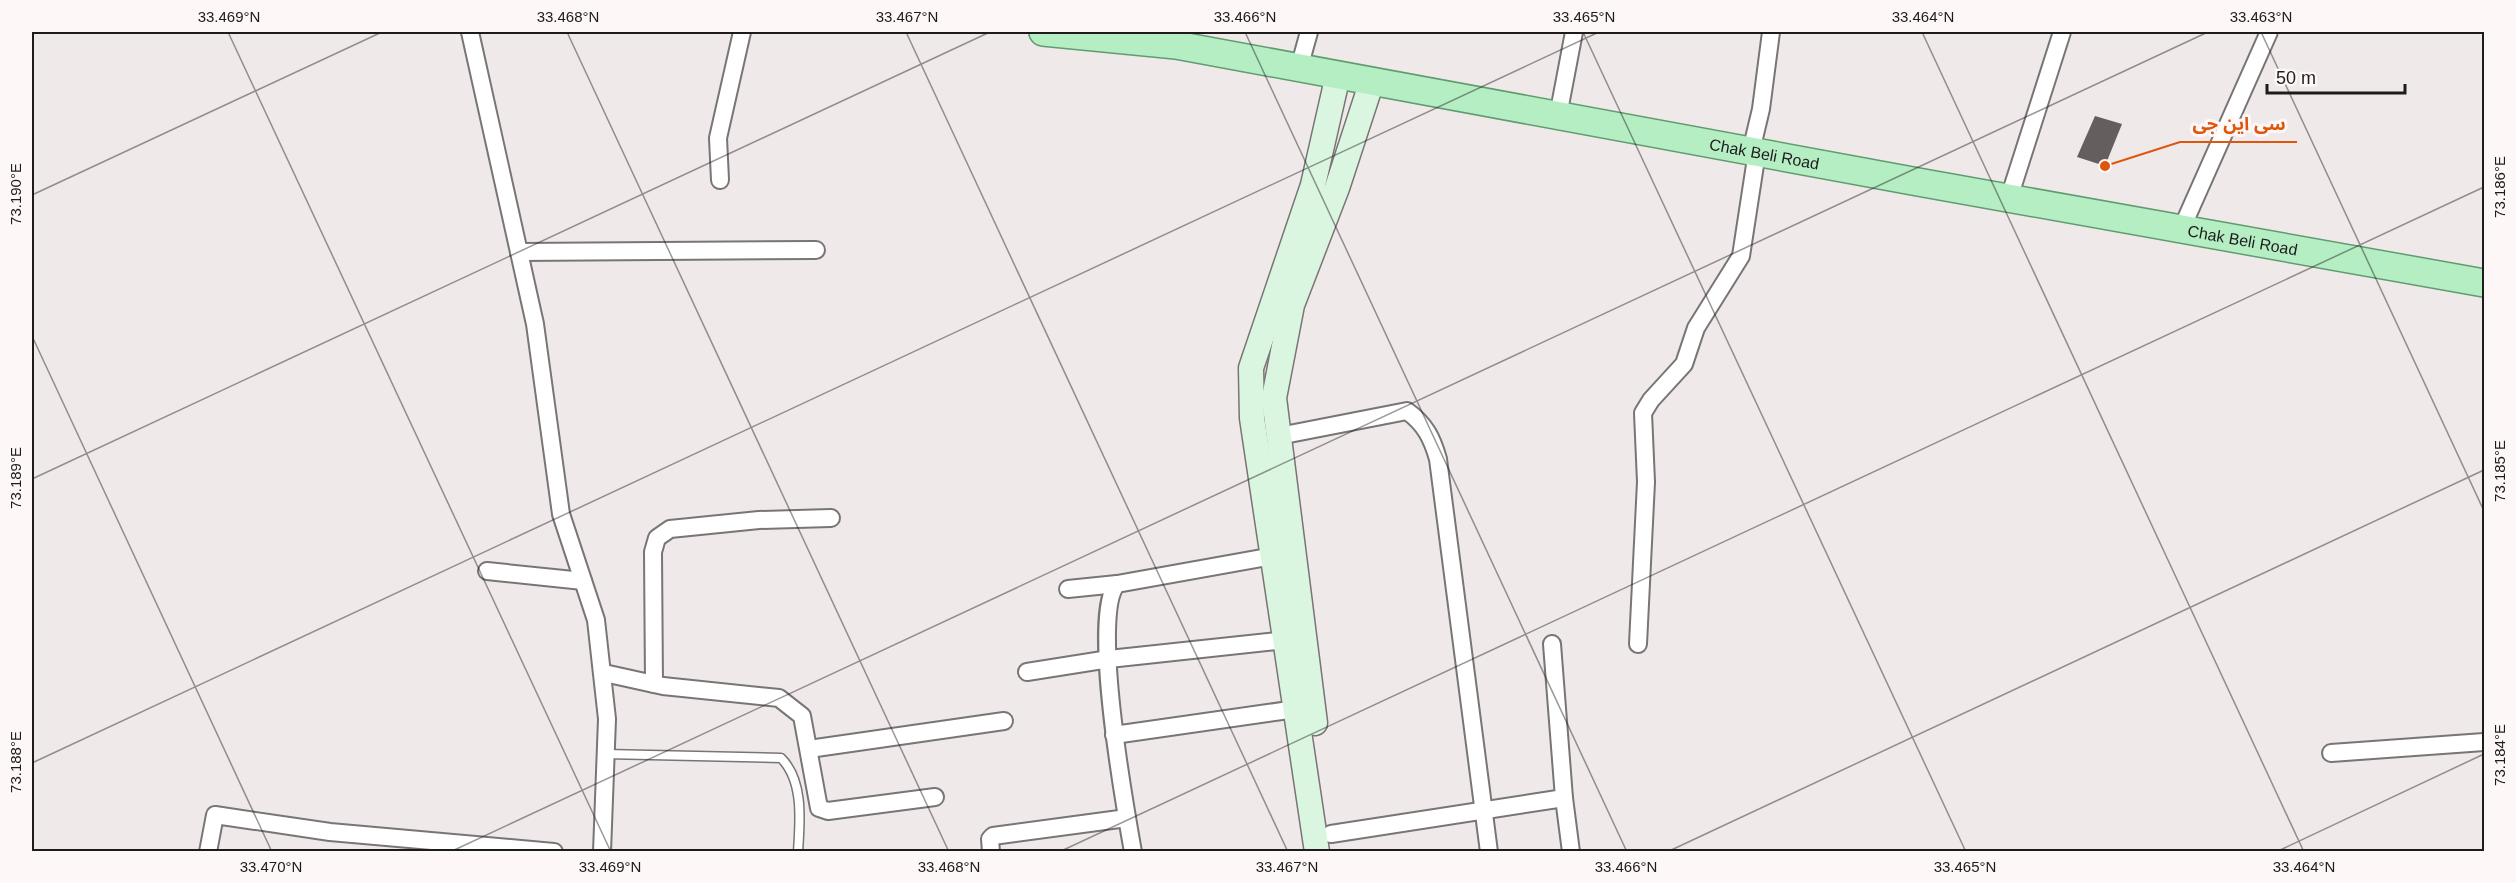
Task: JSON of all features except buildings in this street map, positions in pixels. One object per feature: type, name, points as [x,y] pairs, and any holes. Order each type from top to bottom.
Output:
[{"type":"main road","name":"Chak Beli Road","points":[[1043,32],[1176,45],[2181,230],[2484,283]]},
{"type":"street","points":[[470,32],[536,324],[561,514],[596,620],[604,673],[605,754],[602,852]]},
{"type":"street","points":[[720,180],[718,138],[742,32]]},
{"type":"street","points":[[1299,68],[1310,32]]},
{"type":"street","points":[[1558,116],[1574,32]]},
{"type":"street","points":[[1638,644],[1646,482],[1644,413],[1651,400],[1684,364],[1696,328],[1741,256],[1771,32]]},
{"type":"street","points":[[2009,198],[2062,32]]},
{"type":"street","points":[[2181,230],[2269,32]]},
{"type":"street","points":[[1327,846],[1296,709],[1252,418],[1251,368],[1313,185],[1338,75]]},
{"type":"street","points":[[1327,846],[1274,398],[1289,315],[1337,188],[1372,81]]},
{"type":"street","points":[[519,252],[816,250]]},
{"type":"street","points":[[1279,436],[1407,411],[1419,419],[1432,438],[1438,459],[1489,852]]},
{"type":"street","points":[[654,684],[653,552],[657,538],[670,529],[759,520],[831,518]]},
{"type":"street","points":[[1068,589],[1117,584],[1273,556]]},
{"type":"street","points":[[487,571],[583,581]]},
{"type":"street","points":[[1117,584],[1110,591],[1107,614],[1109,659],[1114,735],[1133,852]]},
{"type":"street","points":[[1027,672],[1109,659],[1286,640]]},
{"type":"street","points":[[1552,644],[1564,798],[1571,852]]},
{"type":"street","points":[[604,673],[654,684],[779,698],[802,716],[819,808],[828,812],[935,796]]},
{"type":"street","points":[[1114,735],[1296,709]]},
{"type":"street","points":[[809,749],[1004,721]]},
{"type":"street","points":[[2331,753],[2484,742]]},
{"type":"street","points":[[1327,846],[1483,810],[1564,798]]},
{"type":"street","points":[[208,852],[215,816],[330,832],[554,852]]},
{"type":"street","points":[[991,852],[990,839],[993,836],[1127,818]]},
{"type":"lane","points":[[605,754],[781,758],[793,778],[799,796],[798,852]]},
{"type":"place","name":"سی این جی","points":[[2105,166]]}]
